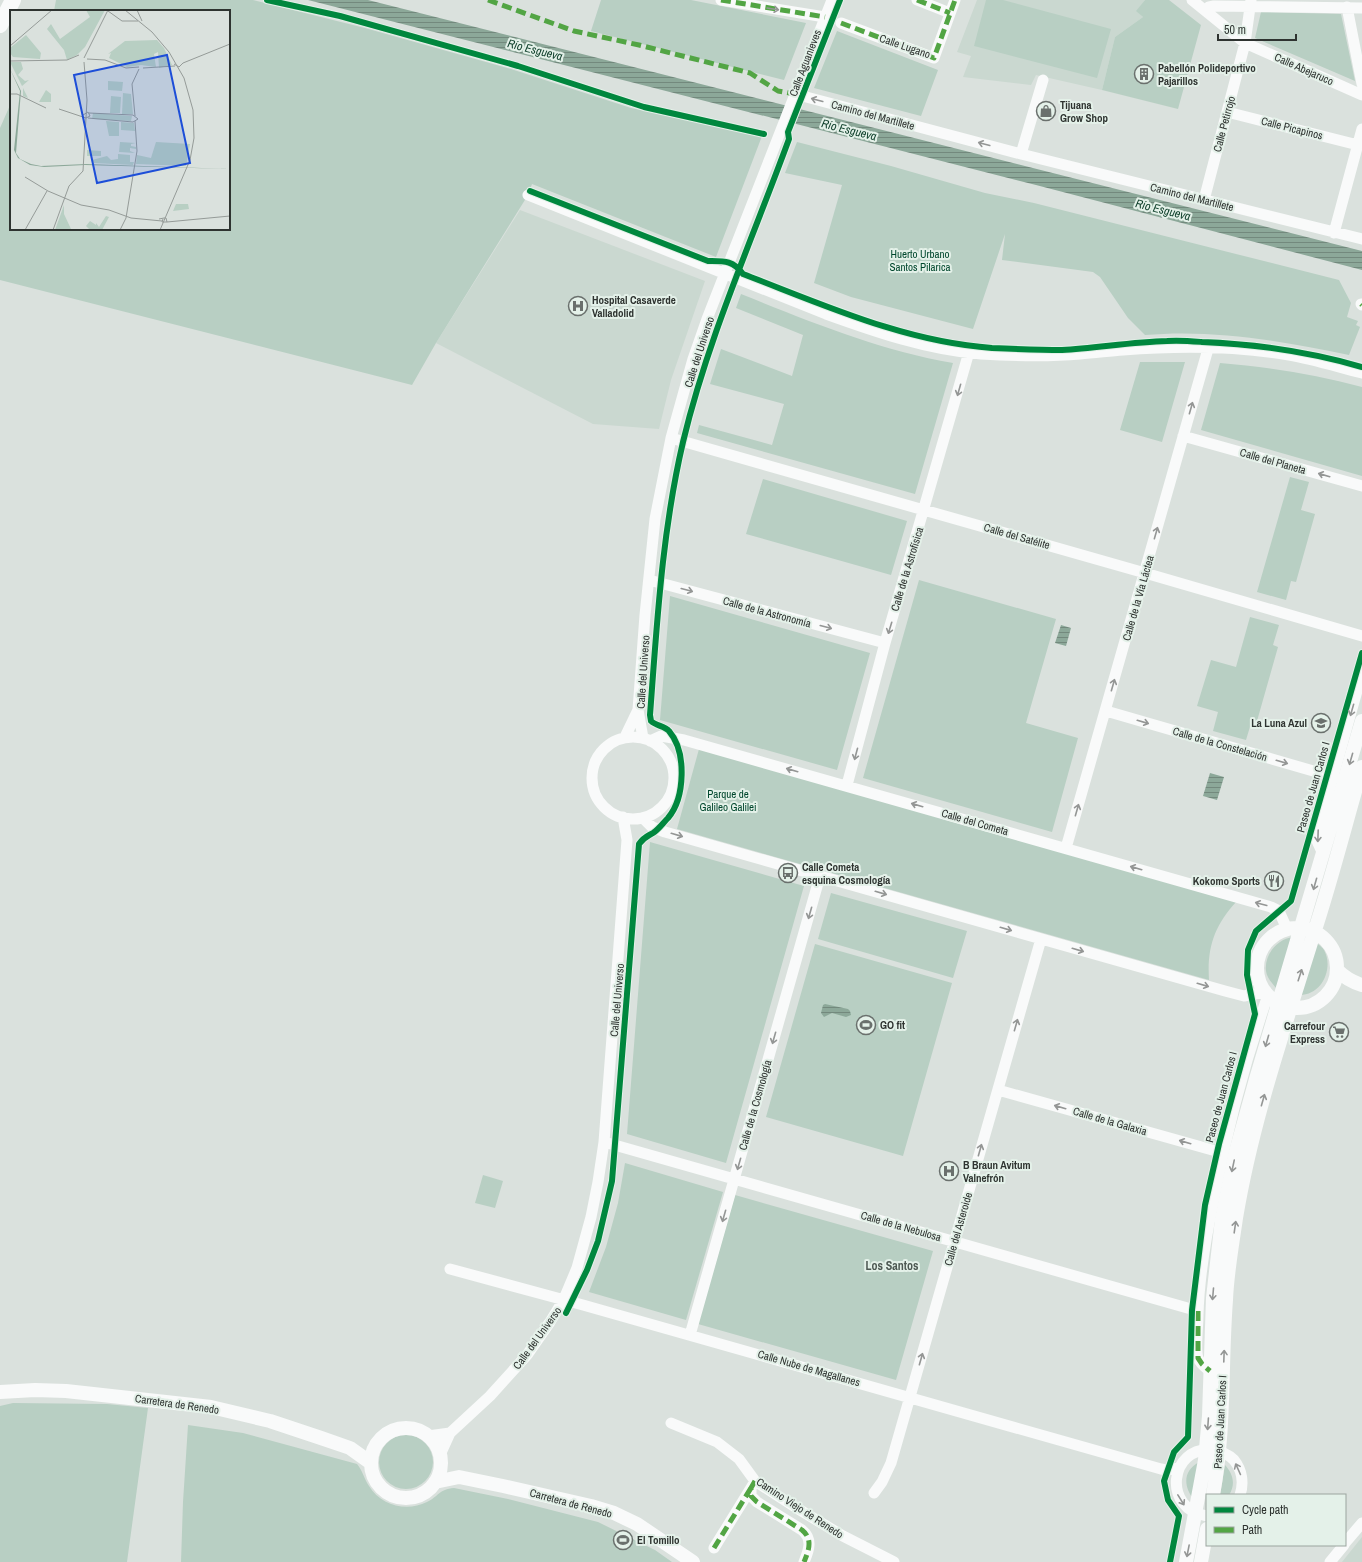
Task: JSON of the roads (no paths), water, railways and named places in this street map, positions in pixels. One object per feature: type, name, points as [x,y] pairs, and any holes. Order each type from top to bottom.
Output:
[{"type":"highway","points":[[0,25],[13,0]]},
{"type":"main road","name":"Paseo de Juan Carlos I","points":[[1308,930],[1323,854],[1362,721]]},
{"type":"main road","name":"Paseo de Juan Carlos I","points":[[1213,1494],[1210,1371],[1213,1298],[1222,1219],[1235,1155],[1275,999],[1308,930],[1362,767]]},
{"type":"main road","points":[[1338,970],[1333,986],[1326,995],[1310,1006],[1275,999],[1259,982],[1256,966],[1260,950],[1271,936],[1287,928],[1308,930],[1326,940],[1331,947],[1338,970],[1343,976],[1357,983]]},
{"type":"main road","points":[[1333,986],[1341,983],[1357,983]]},
{"type":"main road","name":"Paseo de Juan Carlos I","points":[[1186,1562],[1201,1514],[1213,1450],[1228,1270],[1236,1219],[1251,1146],[1275,999]]},
{"type":"main road","name":"Carretera de Renedo","points":[[0,1392],[35,1390],[66,1391],[211,1407],[270,1421],[322,1438],[350,1448],[371,1463]]},
{"type":"main road","points":[[412,1428],[428,1436],[436,1444],[441,1458],[440,1473],[435,1482],[430,1489],[414,1497],[405,1498],[388,1493],[376,1480],[372,1472],[371,1463],[375,1446],[384,1436],[395,1430],[412,1428]]},
{"type":"main road","name":"Carretera de Renedo","points":[[350,1448],[375,1446]]},
{"type":"main road","name":"Carretera de Renedo","points":[[441,1458],[460,1477]]},
{"type":"main road","name":"Carretera de Renedo","points":[[435,1482],[460,1477],[511,1487],[614,1513],[637,1524],[693,1562]]},
{"type":"main road","points":[[1201,1562],[1206,1534]]},
{"type":"street","points":[[721,0],[825,17]]},
{"type":"street","name":"Calle Aguanieves","points":[[780,130],[832,0]]},
{"type":"street","points":[[917,0],[950,14]]},
{"type":"street","name":"Calle Lugano","points":[[841,23],[934,58],[956,0]]},
{"type":"street","name":"Calle Abejaruco","points":[[1192,0],[1246,43],[1362,95]]},
{"type":"street","points":[[1208,13],[1209,7],[1251,3],[1362,8]]},
{"type":"street","name":"Calle Petirrojo","points":[[1204,200],[1246,43],[1251,3]]},
{"type":"street","points":[[1347,7],[1362,84]]},
{"type":"street","points":[[1021,154],[1043,80]]},
{"type":"street","name":"Camino del Martillete","points":[[793,97],[1362,240]]},
{"type":"street","name":"Calle Picapinos","points":[[1227,112],[1358,145]]},
{"type":"street","points":[[1334,233],[1362,129]]},
{"type":"street","name":"Calle del Universo","points":[[625,737],[638,710],[651,553],[671,438],[693,360],[724,273],[780,130]]},
{"type":"street","points":[[528,195],[865,328],[905,340],[969,352],[1013,356],[1041,356],[1122,350],[1242,350],[1288,355],[1323,362],[1362,373]]},
{"type":"street","name":"Calle de la Vía Láctea","points":[[1066,848],[1208,349]]},
{"type":"street","name":"Calle de la Astrofísica","points":[[847,785],[885,643],[925,510],[969,352]]},
{"type":"street","name":"Calle del Planeta","points":[[1183,436],[1362,486]]},
{"type":"street","name":"Calle del Satélite","points":[[671,438],[1145,572],[1362,636]]},
{"type":"street","name":"Calle de la Astronomía","points":[[649,580],[885,643]]},
{"type":"street","points":[[1323,854],[1317,842],[1318,830],[1362,673]]},
{"type":"street","name":"Calle del Universo","points":[[638,710],[647,739]]},
{"type":"street","name":"Calle de la Constelación","points":[[1106,711],[1334,777]]},
{"type":"street","name":"Calle del Cometa","points":[[647,739],[661,736],[672,737],[847,785],[1271,907],[1279,911],[1287,928]]},
{"type":"street","points":[[625,737],[647,739],[660,746],[669,759],[674,774],[670,795],[657,811],[639,818],[623,817],[612,813],[596,796],[593,786],[592,775],[598,755],[605,747],[614,741],[625,737]]},
{"type":"street","name":"Calle del Universo","points":[[441,1458],[450,1432],[490,1396],[527,1355],[564,1299],[577,1268],[591,1217],[604,1142],[627,840],[623,817]]},
{"type":"street","points":[[639,818],[652,827],[665,832],[1040,939],[1244,996],[1275,999]]},
{"type":"street","name":"Calle del Universo","points":[[627,840],[639,818]]},
{"type":"street","name":"Calle de la Cosmología","points":[[690,1334],[820,876]]},
{"type":"street","name":"Calle del Asteroide","points":[[874,1492],[882,1482],[890,1463],[1040,939]]},
{"type":"street","name":"Paseo de Juan Carlos I","points":[[1210,1371],[1198,1358],[1198,1310],[1208,1225],[1222,1153],[1242,1080],[1275,999]]},
{"type":"street","name":"Calle de la Galaxia","points":[[998,1090],[1222,1153]]},
{"type":"street","name":"Calle de la Nebulosa","points":[[604,1142],[1198,1310]]},
{"type":"street","name":"Calle Nube de Magallanes","points":[[450,1269],[690,1334],[1167,1470],[1179,1468]]},
{"type":"street","name":"Camino Viejo de Renedo","points":[[671,1423],[717,1442],[740,1459],[753,1484],[844,1536],[894,1562]]},
{"type":"street","points":[[428,1436],[450,1432]]},
{"type":"street","points":[[1201,1514],[1187,1508],[1178,1495],[1176,1481],[1179,1468],[1183,1461],[1190,1455],[1213,1450],[1229,1456],[1235,1462],[1240,1471],[1242,1481],[1240,1494]]},
{"type":"street","points":[[1167,1470],[1176,1481]]},
{"type":"street","points":[[714,1548],[753,1484]]},
{"type":"street","points":[[753,1484],[751,1496],[757,1502],[808,1535],[810,1543],[804,1562]]},
{"type":"street","points":[[1346,1542],[1362,1523]]},
{"type":"street","points":[[1330,1562],[1342,1546]]},
{"type":"water","name":"Río Esgueva","points":[[308,0],[368,0],[1362,251],[1362,270],[1036,185]]},
{"type":"water","points":[[1061,625],[1071,628],[1066,646],[1055,643]]},
{"type":"water","points":[[1210,773],[1224,777],[1217,800],[1203,796]]},
{"type":"water","points":[[825,1004],[848,1009],[851,1015],[846,1017],[832,1013],[824,1017],[821,1013],[823,1005]]},
{"type":"place","name":"Pabellón Polideportivo Pajarillos","points":[[1144,74]]},
{"type":"place","name":"Tijuana Grow Shop","points":[[1046,111]]},
{"type":"place","name":"Hospital Casaverde Valladolid","points":[[578,306]]},
{"type":"place","name":"La Luna Azul","points":[[1321,723]]},
{"type":"place","name":"Calle Cometa esquina Cosmología","points":[[788,873]]},
{"type":"place","name":"Kokomo Sports","points":[[1274,881]]},
{"type":"place","name":"GO fit","points":[[866,1025]]},
{"type":"place","name":"Carrefour Express","points":[[1339,1032]]},
{"type":"place","name":"B Braun Avitum Valnefrón","points":[[949,1171]]},
{"type":"place","name":"El Tomillo","points":[[623,1540]]},
{"type":"district","name":"Los Santos","points":[[892,1266]]},
{"type":"park label","name":"Huerto Urbano Santos Pilarica","points":[[920,260]]},
{"type":"park label","name":"Parque de Galileo Galilei","points":[[728,800]]}]
